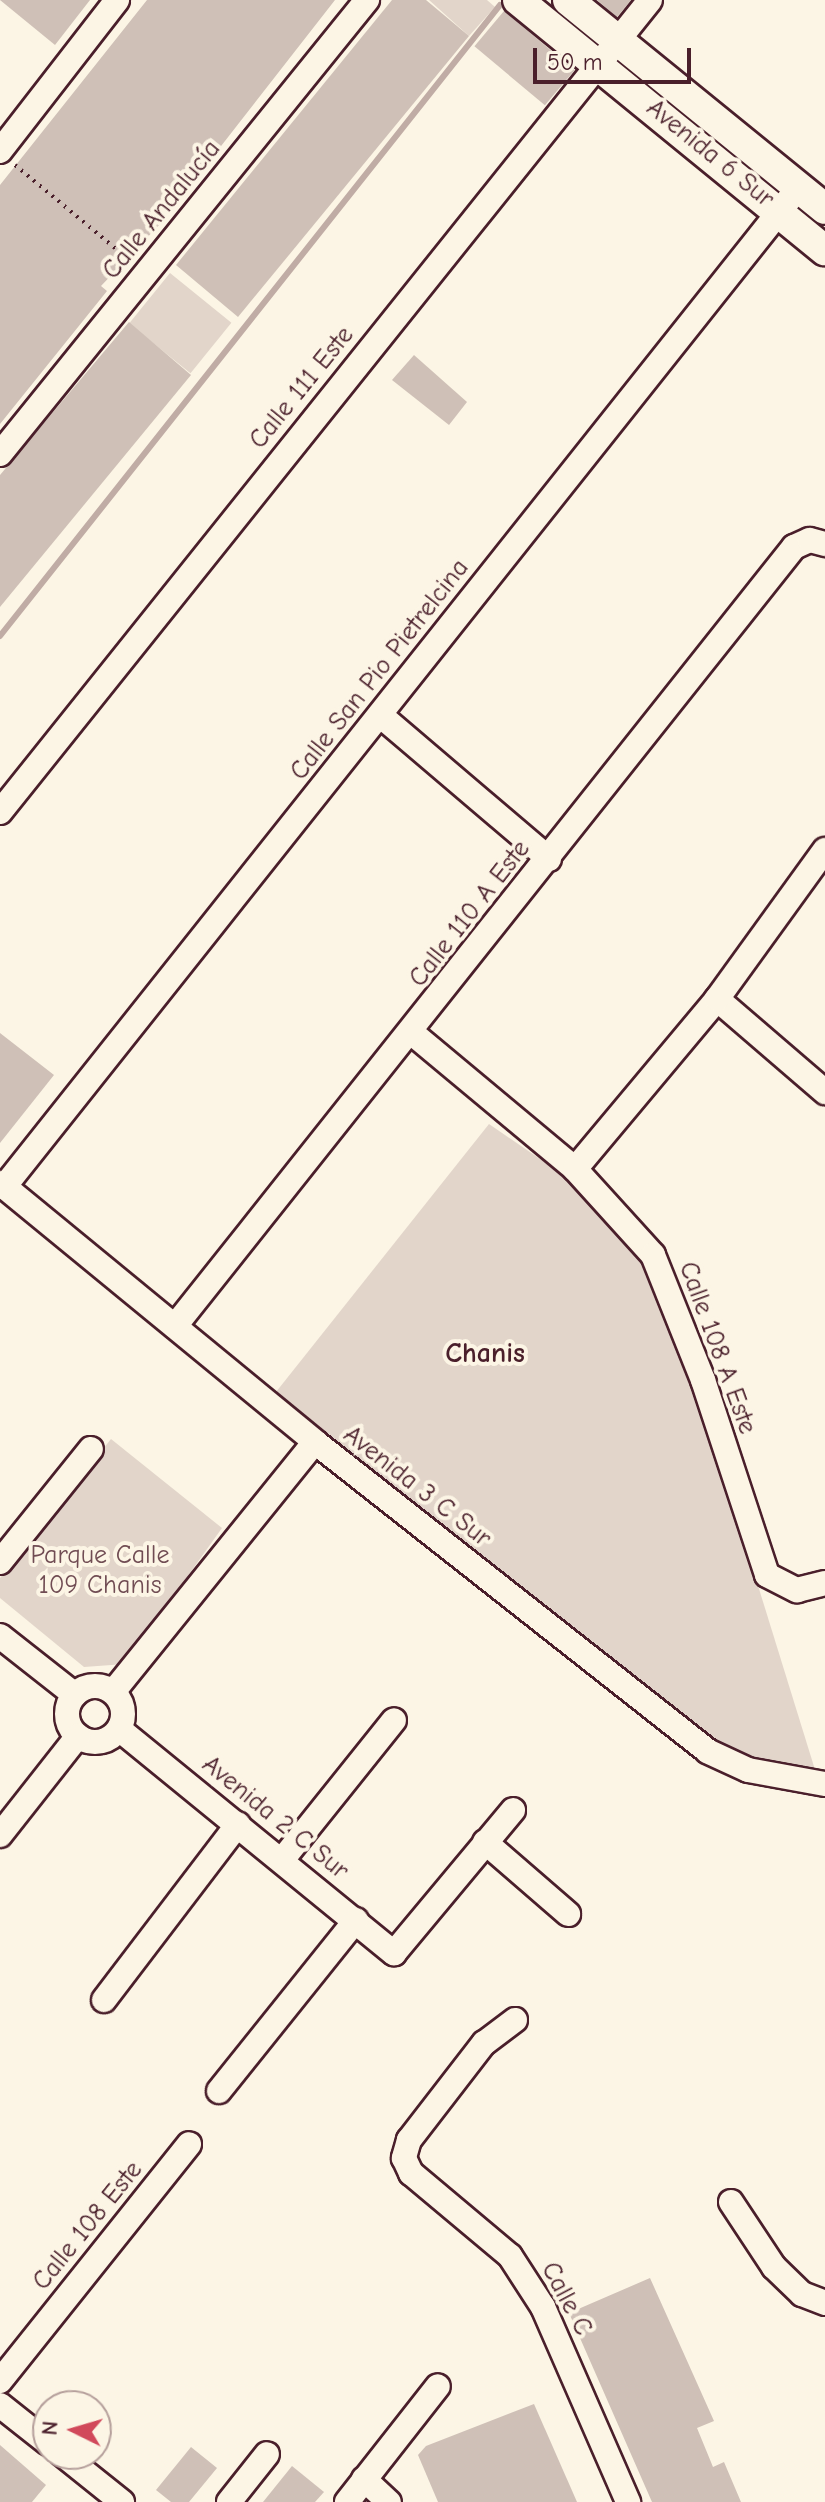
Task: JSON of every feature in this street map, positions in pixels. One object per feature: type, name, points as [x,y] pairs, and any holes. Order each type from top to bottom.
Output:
[{"type":"main road","name":"Avenida 6 Sur","points":[[518,0],[825,250]]},
{"type":"main road","name":"Avenida 6 Sur","points":[[568,0],[825,209]]},
{"type":"street","points":[[8,158],[117,0]]},
{"type":"street","name":"Calle Andalucía","points":[[0,454],[367,0]]},
{"type":"street","name":"Calle 111 Este","points":[[0,812],[650,0]]},
{"type":"street","name":"Calle San Pio Pietrelcina","points":[[2,1185],[799,187]]},
{"type":"street","name":"Calle 110 A Este","points":[[175,1326],[412,1033],[794,547],[818,542]]},
{"type":"street","points":[[380,715],[549,859]]},
{"type":"street","points":[[575,1169],[717,999],[825,850]]},
{"type":"street","points":[[717,999],[825,1092]]},
{"type":"street","name":"Calle 108 A Este","points":[[412,1033],[575,1169],[653,1255],[703,1380],[767,1575],[797,1590],[825,1583]]},
{"type":"street","name":"Avenida 3 C Sur","points":[[2,1185],[315,1442],[707,1751],[748,1770],[825,1784]]},
{"type":"street","points":[[113,1692],[315,1442]]},
{"type":"street","points":[[0,1562],[91,1449]]},
{"type":"street","points":[[0,1636],[75,1695]]},
{"type":"street","points":[[93,1686],[113,1692],[123,1713],[119,1729],[95,1742],[78,1736],[68,1711],[75,1695],[93,1686]]},
{"type":"street","points":[[282,1860],[394,1720]]},
{"type":"street","name":"Avenida 2 C Sur","points":[[119,1729],[394,1953],[485,1842]]},
{"type":"street","points":[[0,1835],[78,1736]]},
{"type":"street","points":[[513,1810],[485,1842],[568,1914]]},
{"type":"street","points":[[104,2000],[238,1824]]},
{"type":"street","points":[[219,2091],[356,1920]]},
{"type":"street","name":"Calle C","points":[[515,2020],[484,2043],[409,2140],[404,2158],[411,2173],[510,2256],[543,2307],[628,2502]]},
{"type":"street","name":"Calle 108 Este","points":[[0,2381],[189,2144]]},
{"type":"street","points":[[731,2202],[774,2267],[802,2294],[825,2303]]},
{"type":"street","points":[[347,2502],[438,2386]]},
{"type":"street","points":[[0,2405],[32,2430]]},
{"type":"street","points":[[229,2502],[267,2454]]},
{"type":"street","points":[[82,2470],[122,2502]]},
{"type":"street","points":[[364,2479],[389,2502]]},
{"type":"path","points":[[8,158],[126,257]]},
{"type":"green space","points":[[429,0],[487,0],[495,7],[469,36]]},
{"type":"green space","points":[[170,273],[231,323],[190,373],[129,324]]},
{"type":"green space","points":[[489,1124],[572,1181],[643,1258],[700,1398],[816,1773],[712,1745],[276,1392]]},
{"type":"green space","name":"Parque Calle 109 Chanis","points":[[111,1439],[222,1528],[125,1664],[84,1667],[0,1598],[0,1578]]},
{"type":"building","points":[[0,0],[90,0],[55,45]]},
{"type":"building","points":[[147,0],[335,0],[161,223],[101,286],[107,291],[0,424],[0,185]]},
{"type":"building","points":[[392,0],[426,0],[469,36],[238,317],[176,265]]},
{"type":"building","points":[[597,0],[631,0],[617,17]]},
{"type":"building","points":[[504,11],[574,70],[545,105],[474,46]]},
{"type":"building","points":[[129,322],[191,375],[0,607],[0,475]]},
{"type":"building","points":[[414,355],[467,402],[449,425],[392,380]]},
{"type":"building","points":[[0,1033],[54,1075],[0,1143]]},
{"type":"building","points":[[650,2278],[714,2421],[697,2428],[713,2467],[724,2462],[741,2502],[652,2502],[569,2313]]},
{"type":"building","points":[[534,2404],[577,2502],[438,2502],[418,2455],[426,2446]]},
{"type":"building","points":[[0,2445],[46,2485],[32,2502],[0,2502]]},
{"type":"building","points":[[191,2447],[217,2468],[189,2502],[171,2502],[156,2490]]},
{"type":"building","points":[[292,2466],[324,2492],[315,2502],[263,2502]]},
{"type":"waterway","points":[[0,636],[500,5]]},
{"type":"district","name":"Chanis","points":[[485,1353]]}]
